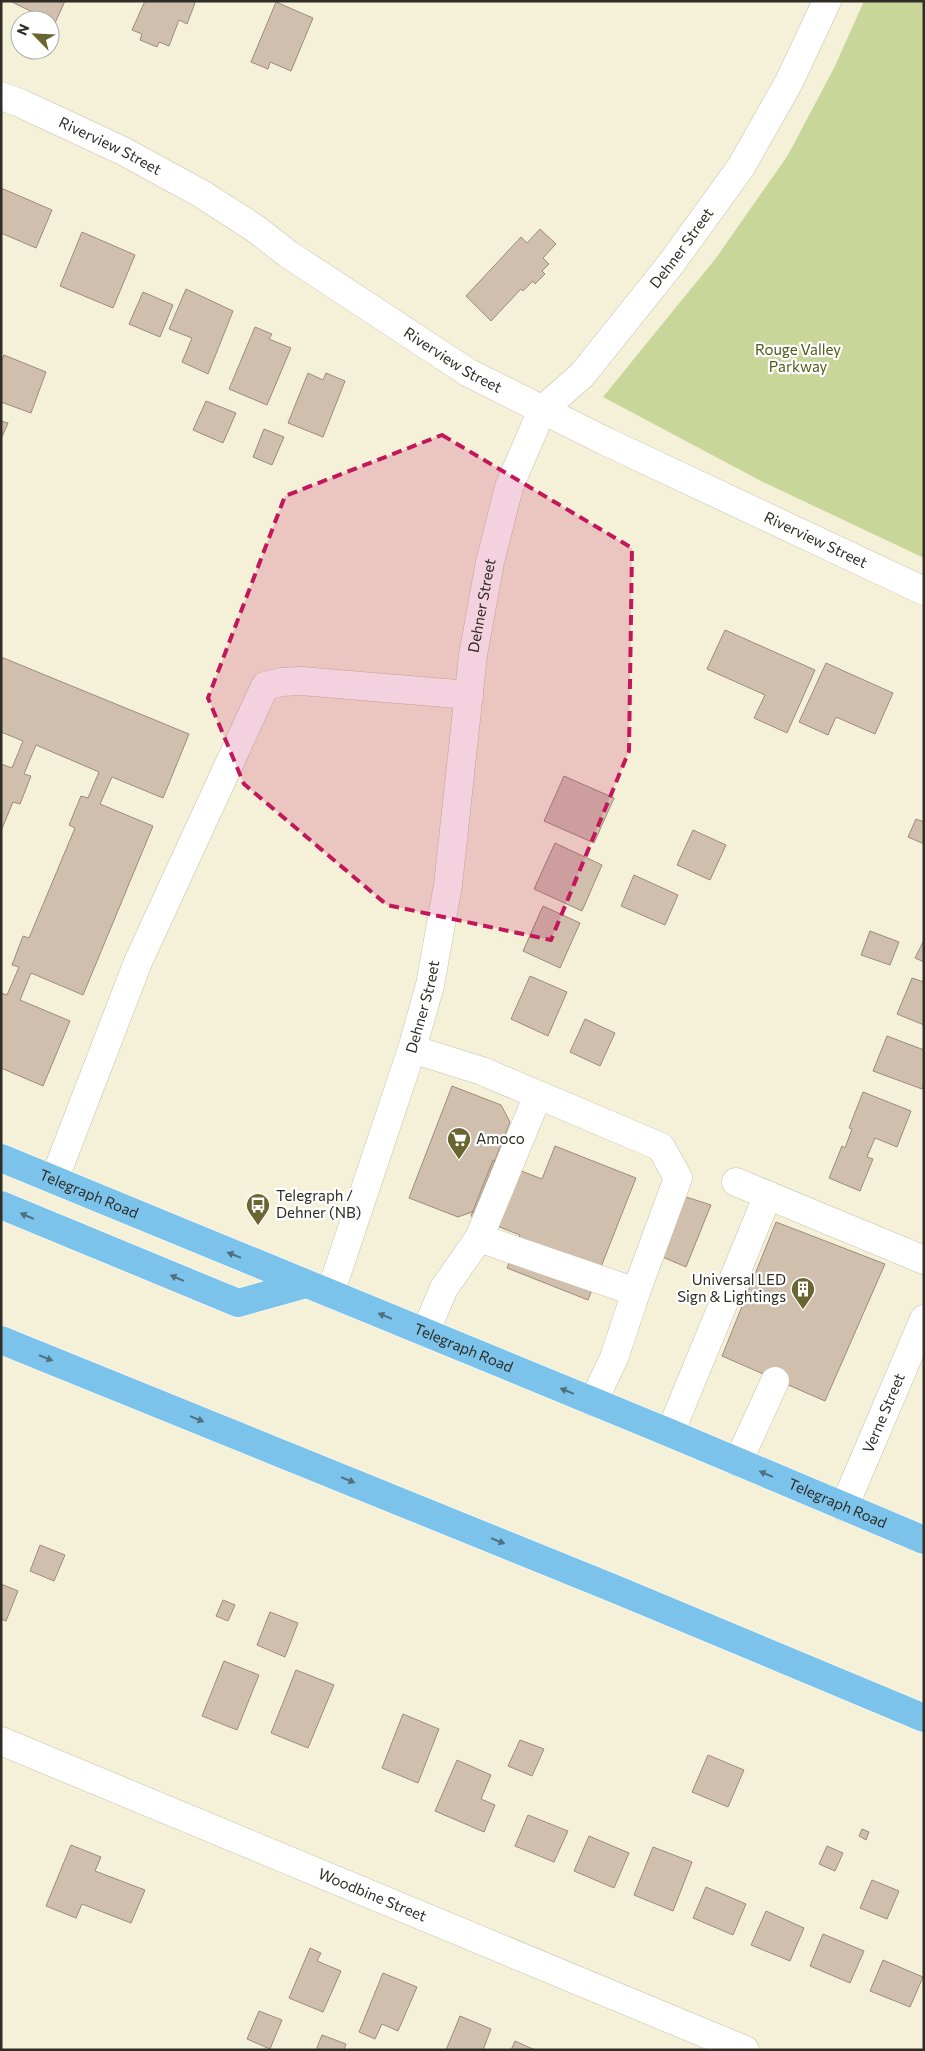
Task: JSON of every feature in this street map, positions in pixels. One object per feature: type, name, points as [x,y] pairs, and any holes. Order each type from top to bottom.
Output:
[{"type":"main road","name":"Telegraph Road","points":[[1,1158],[670,1433],[924,1540]]},
{"type":"main road","points":[[1,1205],[238,1304],[318,1289]]},
{"type":"main road","points":[[2,1342],[615,1588],[924,1718]]},
{"type":"street","name":"Dehner Street","points":[[318,1289],[412,1049],[430,985],[448,885],[473,654],[490,562],[509,487],[542,410],[582,375],[670,265],[742,167],[789,82],[827,1]]},
{"type":"street","name":"Riverview Street","points":[[1,96],[123,151],[200,193],[256,229],[288,254],[470,373],[614,445],[924,591]]},
{"type":"street","points":[[54,1180],[138,962],[265,686],[282,682],[301,681],[469,695]]},
{"type":"street","points":[[412,1049],[482,1072],[661,1147],[678,1178],[614,1358],[593,1402]]},
{"type":"street","points":[[425,1333],[444,1288],[479,1238],[538,1095]]},
{"type":"street","points":[[736,1182],[924,1260]]},
{"type":"street","points":[[670,1433],[768,1195]]},
{"type":"street","points":[[479,1238],[636,1292]]},
{"type":"street","name":"Verne Street","points":[[844,1507],[924,1319]]},
{"type":"street","points":[[738,1462],[775,1381]]},
{"type":"street","name":"Woodbine Street","points":[[1,1740],[746,2050]]},
{"type":"highlighted area","points":[[442,435],[632,548],[629,751],[551,940],[387,905],[244,784],[208,698],[285,496]]},
{"type":"green space","name":"Rouge Valley Parkway","points":[[864,1],[924,1],[924,558],[761,481],[603,397],[716,258],[788,155],[835,66]]},
{"type":"building","points":[[10,1],[65,1],[60,12],[60,10],[28,10]]},
{"type":"building","points":[[145,1],[192,1],[195,3],[187,24],[179,20],[169,46],[159,42],[157,47],[140,40],[142,34],[132,30]]},
{"type":"building","points":[[276,2],[313,18],[291,71],[270,62],[268,69],[251,62]]},
{"type":"building","points":[[1,188],[52,210],[36,248],[1,233]]},
{"type":"building","points":[[540,229],[556,244],[543,258],[549,264],[542,271],[545,274],[535,284],[533,281],[523,291],[521,289],[491,321],[466,296],[521,237],[527,243]]},
{"type":"building","points":[[82,232],[135,255],[113,308],[60,286]]},
{"type":"building","points":[[186,289],[233,311],[208,374],[182,362],[192,338],[169,329]]},
{"type":"building","points":[[143,292],[173,305],[160,337],[129,324]]},
{"type":"building","points":[[255,327],[272,334],[269,339],[291,348],[267,405],[229,389]]},
{"type":"building","points":[[4,355],[46,372],[31,413],[1,402],[1,363]]},
{"type":"building","points":[[308,373],[323,380],[326,373],[345,381],[323,437],[288,423]]},
{"type":"building","points":[[206,401],[236,413],[223,443],[193,430]]},
{"type":"building","points":[[1,421],[8,423],[1,439]]},
{"type":"building","points":[[264,429],[284,437],[272,465],[253,457]]},
{"type":"building","points":[[725,630],[815,670],[787,733],[754,718],[765,695],[707,669]]},
{"type":"building","points":[[1,657],[189,734],[163,798],[112,777],[100,804],[153,826],[83,995],[31,973],[20,1000],[70,1021],[43,1086],[1,1068],[1,993],[7,995],[19,967],[12,965],[23,936],[29,938],[75,828],[69,825],[81,796],[88,798],[99,772],[36,745],[24,774],[31,776],[20,804],[13,802],[1,831],[1,764],[12,768],[23,741],[1,732]]},
{"type":"building","points":[[826,663],[893,693],[875,734],[836,717],[828,735],[799,722]]},
{"type":"building","points":[[564,776],[614,798],[594,843],[544,821]]},
{"type":"building","points":[[916,819],[924,822],[924,844],[908,837]]},
{"type":"building","points":[[693,830],[726,845],[710,880],[677,865]]},
{"type":"building","points":[[555,843],[602,865],[582,911],[534,889]]},
{"type":"building","points":[[634,875],[678,895],[665,925],[621,906]]},
{"type":"building","points":[[543,906],[580,923],[560,968],[523,951]]},
{"type":"building","points":[[870,931],[899,942],[890,965],[861,955]]},
{"type":"building","points":[[924,940],[924,962],[915,958]]},
{"type":"building","points":[[530,976],[567,992],[548,1036],[511,1019]]},
{"type":"building","points":[[912,978],[924,982],[924,1025],[897,1014]]},
{"type":"building","points":[[585,1019],[615,1033],[600,1066],[570,1052]]},
{"type":"building","points":[[887,1036],[924,1050],[924,1084],[922,1089],[873,1071]]},
{"type":"building","name":"Amoco","points":[[452,1086],[501,1105],[510,1122],[475,1211],[458,1217],[409,1198]]},
{"type":"building","points":[[863,1092],[911,1111],[897,1147],[875,1138],[867,1157],[873,1159],[860,1191],[829,1178],[842,1146],[845,1148],[852,1129],[849,1128]]},
{"type":"building","points":[[555,1146],[636,1178],[588,1300],[507,1268],[520,1235],[471,1216],[493,1160],[542,1179]]},
{"type":"building","points":[[683,1196],[711,1205],[686,1267],[660,1256]]},
{"type":"building","name":"Universal LED Sign & Lightings","points":[[776,1222],[885,1264],[825,1401],[722,1356]]},
{"type":"building","points":[[40,1545],[65,1555],[54,1581],[30,1571]]},
{"type":"building","points":[[1,1584],[18,1591],[6,1621],[1,1619]]},
{"type":"building","points":[[223,1600],[235,1605],[228,1621],[216,1616]]},
{"type":"building","points":[[270,1612],[298,1623],[285,1657],[257,1645]]},
{"type":"building","points":[[224,1661],[259,1675],[237,1730],[202,1716]]},
{"type":"building","points":[[296,1670],[334,1685],[308,1748],[271,1733]]},
{"type":"building","points":[[403,1714],[439,1729],[418,1783],[382,1768]]},
{"type":"building","points":[[520,1740],[544,1749],[532,1776],[508,1766]]},
{"type":"building","points":[[708,1755],[744,1770],[728,1807],[692,1792]]},
{"type":"building","points":[[457,1760],[491,1775],[481,1799],[495,1805],[484,1832],[435,1811]]},
{"type":"building","points":[[528,1815],[568,1831],[554,1862],[515,1846]]},
{"type":"building","points":[[862,1829],[869,1832],[866,1840],[859,1836]]},
{"type":"building","points":[[589,1836],[629,1853],[614,1888],[574,1871]]},
{"type":"building","points":[[71,1845],[101,1857],[95,1871],[145,1890],[131,1923],[82,1904],[76,1918],[46,1906]]},
{"type":"building","points":[[827,1846],[843,1853],[835,1871],[819,1864]]},
{"type":"building","points":[[653,1847],[692,1862],[673,1911],[634,1895]]},
{"type":"building","points":[[872,1880],[899,1891],[887,1919],[860,1908]]},
{"type":"building","points":[[706,1887],[746,1904],[733,1935],[693,1918]]},
{"type":"building","points":[[766,1911],[804,1928],[790,1961],[751,1945]]},
{"type":"building","points":[[823,1934],[864,1951],[850,1983],[810,1966]]},
{"type":"building","points":[[310,1948],[321,1953],[317,1961],[341,1971],[323,2012],[289,1998]]},
{"type":"building","points":[[883,1960],[923,1977],[910,2007],[870,1991]]},
{"type":"building","points":[[383,1973],[417,1987],[398,2031],[382,2024],[375,2039],[359,2032]]},
{"type":"building","points":[[259,2011],[282,2020],[270,2049],[247,2039]]},
{"type":"building","points":[[460,2016],[491,2029],[483,2050],[446,2050]]},
{"type":"building","points":[[322,2035],[346,2044],[344,2050],[316,2050]]},
{"type":"building","points":[[515,2041],[535,2050],[511,2050]]},
{"type":"place","name":"Amoco","points":[[459,1160]]},
{"type":"place","name":"Telegraph / Dehner (NB)","points":[[258,1226]]},
{"type":"place","name":"Universal LED Sign & Lightings","points":[[803,1310]]}]
